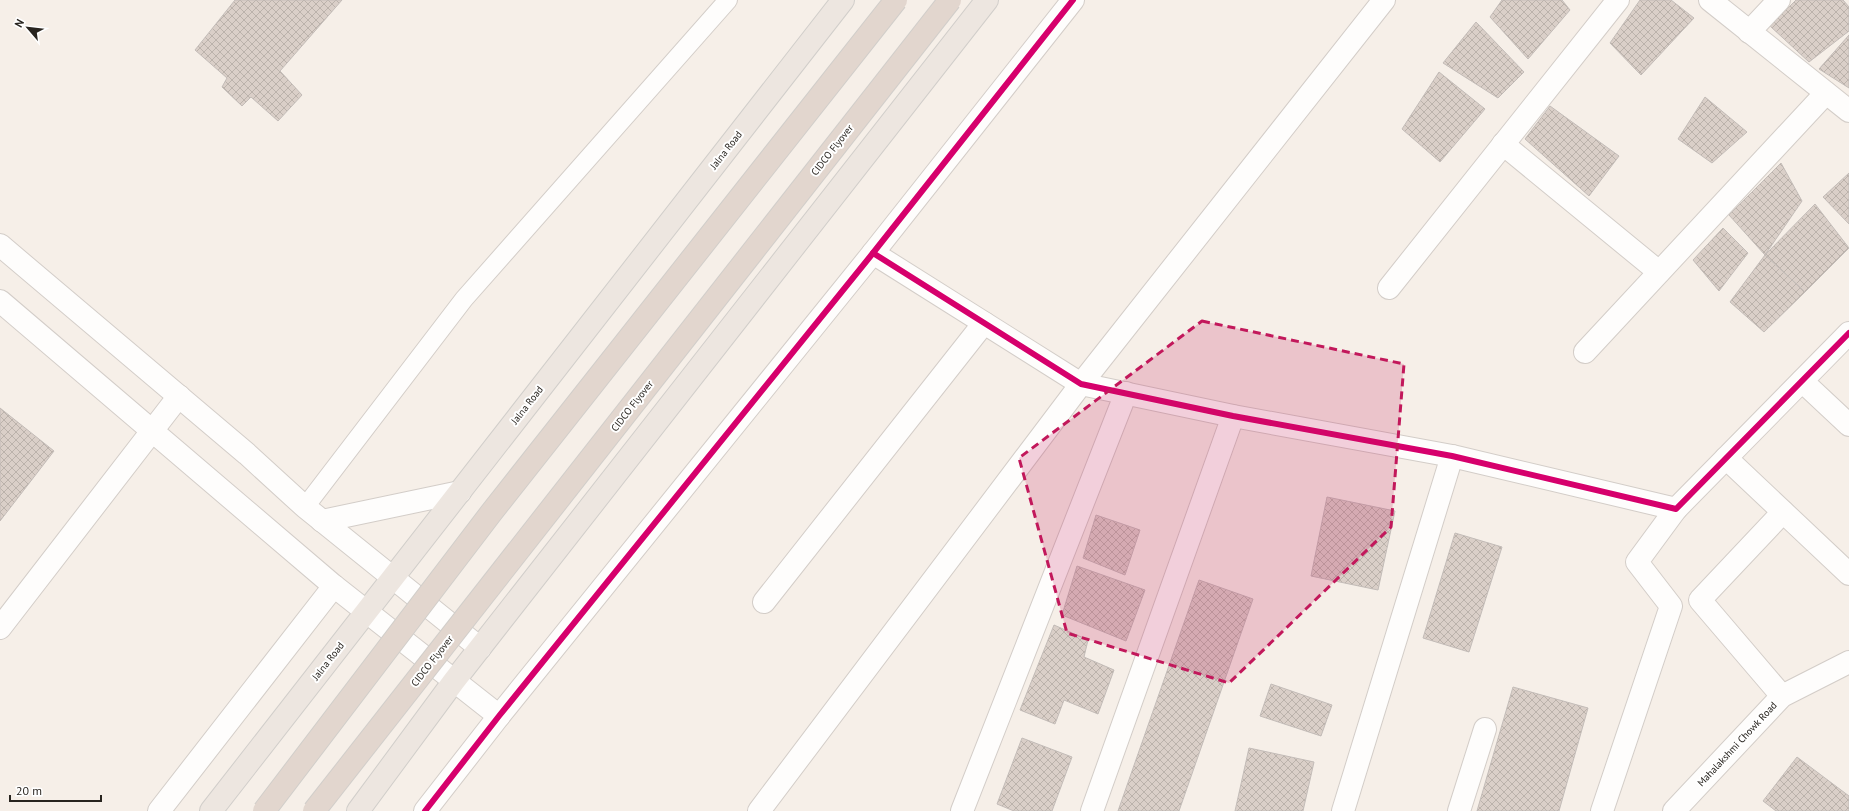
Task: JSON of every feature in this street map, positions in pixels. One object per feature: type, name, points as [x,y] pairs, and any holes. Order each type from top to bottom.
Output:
[{"type":"highway","points":[[264,811],[491,513],[896,0]]},
{"type":"highway","name":"CIDCO Flyover","points":[[314,811],[950,0]]},
{"type":"main road","name":"Jalna Road","points":[[212,811],[843,0]]},
{"type":"main road","points":[[358,811],[454,681],[987,0]]},
{"type":"street","points":[[425,811],[499,716],[873,253],[1073,0]]},
{"type":"street","points":[[759,811],[1081,384],[1384,0]]},
{"type":"street","points":[[1389,288],[1618,0]]},
{"type":"street","points":[[1710,0],[1849,112]]},
{"type":"street","points":[[1749,32],[1779,0]]},
{"type":"street","points":[[1585,352],[1826,93]]},
{"type":"street","points":[[1503,144],[1659,272]]},
{"type":"street","points":[[0,245],[180,396],[305,507],[480,648]]},
{"type":"street","points":[[873,253],[1081,384],[1233,416],[1452,456],[1676,508]]},
{"type":"street","points":[[0,301],[334,586],[499,716]]},
{"type":"street","points":[[764,602],[984,323]]},
{"type":"street","points":[[1602,811],[1671,606],[1637,562],[1676,508],[1849,333]]},
{"type":"street","points":[[1802,381],[1849,425]]},
{"type":"street","points":[[962,811],[1126,393]]},
{"type":"street","points":[[0,628],[180,396]]},
{"type":"street","points":[[1092,811],[1233,416]]},
{"type":"street","points":[[1343,811],[1452,456]]},
{"type":"street","points":[[1726,458],[1849,574]]},
{"type":"street","points":[[322,521],[460,492]]},
{"type":"street","points":[[1782,696],[1700,600],[1783,512]]},
{"type":"street","points":[[159,811],[334,586]]},
{"type":"street","name":"Mahalakshmi Chowk Road","points":[[1674,811],[1782,696],[1849,662]]},
{"type":"street","points":[[1459,811],[1485,729]]},
{"type":"lane","points":[[305,507],[464,299],[728,0]]},
{"type":"highlighted area","points":[[1202,321],[1404,364],[1391,527],[1229,683],[1067,633],[1019,458]]},
{"type":"building","points":[[235,0],[342,0],[280,71],[302,95],[278,121],[251,97],[242,106],[222,87],[227,78],[195,50]]},
{"type":"building","points":[[1502,0],[1562,0],[1570,10],[1528,59],[1490,17]]},
{"type":"building","points":[[1640,0],[1671,0],[1694,18],[1641,75],[1610,43]]},
{"type":"building","points":[[1796,0],[1843,0],[1849,7],[1849,31],[1809,62],[1770,26]]},
{"type":"building","points":[[1476,22],[1524,72],[1498,98],[1443,63]]},
{"type":"building","points":[[1849,35],[1849,88],[1819,69]]},
{"type":"building","points":[[1439,72],[1485,109],[1440,162],[1402,129]]},
{"type":"building","points":[[1705,97],[1747,132],[1712,163],[1678,139]]},
{"type":"building","points":[[1550,106],[1619,156],[1589,196],[1525,139]]},
{"type":"building","points":[[1781,163],[1802,201],[1765,255],[1729,215]]},
{"type":"building","points":[[1849,173],[1849,224],[1823,197]]},
{"type":"building","points":[[1815,204],[1849,248],[1805,292],[1765,255]]},
{"type":"building","points":[[1723,228],[1748,253],[1719,291],[1693,260]]},
{"type":"building","points":[[1765,255],[1805,292],[1764,332],[1730,302]]},
{"type":"building","points":[[0,408],[54,451],[0,521]]},
{"type":"building","points":[[1327,497],[1395,511],[1378,590],[1311,576]]},
{"type":"building","points":[[1096,515],[1140,530],[1125,575],[1083,558]]},
{"type":"building","points":[[1455,533],[1502,547],[1469,652],[1423,638]]},
{"type":"building","points":[[1077,566],[1145,590],[1126,641],[1062,615]]},
{"type":"building","points":[[1199,580],[1253,599],[1179,811],[1118,811]]},
{"type":"building","points":[[1054,625],[1088,640],[1084,657],[1114,670],[1098,714],[1064,700],[1055,724],[1020,710]]},
{"type":"building","points":[[1271,684],[1332,705],[1321,736],[1260,716]]},
{"type":"building","points":[[1513,687],[1588,708],[1559,811],[1477,811]]},
{"type":"building","points":[[1022,738],[1072,757],[1052,811],[1014,811],[997,804]]},
{"type":"building","points":[[1249,748],[1314,762],[1303,811],[1235,811]]},
{"type":"building","points":[[1797,757],[1849,796],[1849,811],[1776,811],[1763,801]]},
{"type":"cycle path","points":[[425,811],[499,716],[873,253],[1073,0]]},
{"type":"cycle path","points":[[873,253],[1081,384],[1233,416],[1452,456],[1676,509],[1849,333]]}]
